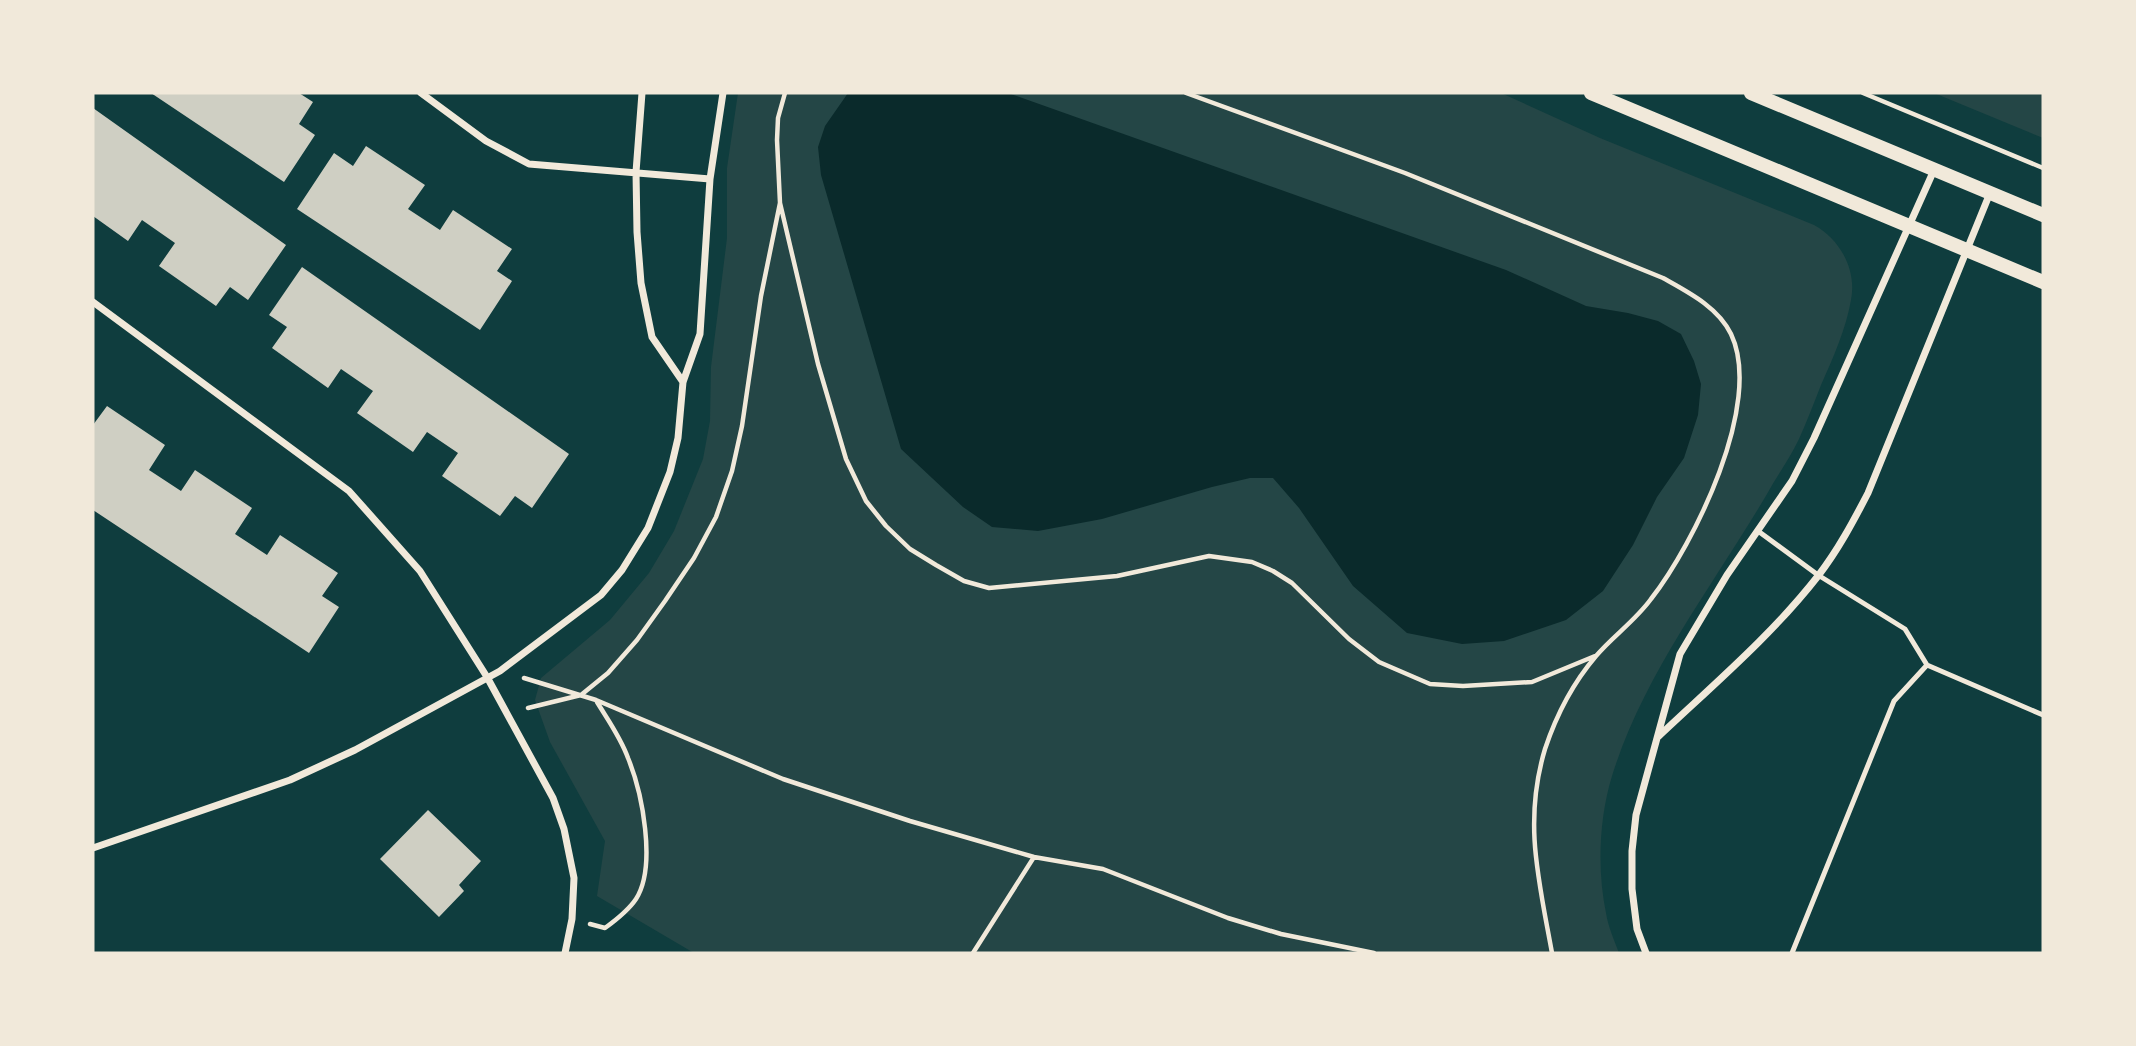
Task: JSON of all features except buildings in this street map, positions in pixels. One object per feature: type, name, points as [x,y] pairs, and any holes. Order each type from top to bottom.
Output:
[{"type":"main road","points":[[1591,93],[2043,282]]},
{"type":"main road","points":[[1751,93],[2043,215]]},
{"type":"street","points":[[421,93],[486,141],[529,164],[710,179]]},
{"type":"street","points":[[642,93],[636,172],[641,283],[652,337],[683,382]]},
{"type":"street","points":[[93,848],[290,780],[355,750],[500,671],[601,595],[622,570],[648,528],[670,472],[678,438],[683,382],[700,334],[710,179],[723,93]]},
{"type":"street","points":[[1646,953],[1637,929],[1632,889],[1636,815],[1680,654],[1727,575],[1792,481],[1935,170]]},
{"type":"street","points":[[1658,737],[1788,612],[1844,538],[1868,493],[1990,193]]},
{"type":"street","points":[[93,302],[349,491],[420,571],[487,677],[553,798],[564,829],[574,878],[572,919],[565,953]]},
{"type":"lane","points":[[1758,531],[1818,575],[1905,629],[1927,664],[2043,715]]},
{"type":"lane","points":[[1792,953],[1894,701],[1927,664]]},
{"type":"path","points":[[785,93],[778,118],[776,140],[780,203],[818,364],[846,459],[866,501],[886,526],[910,549],[964,581],[989,588],[1117,576],[1209,556],[1252,562],[1292,583],[1349,639],[1379,662],[1430,684],[1463,686],[1532,682],[1596,656]]},
{"type":"path","points":[[1186,93],[1405,173],[1663,278],[1694,295],[1716,313],[1731,333],[1738,356],[1740,387],[1729,440],[1715,484],[1672,568],[1651,599],[1596,656],[1573,686],[1545,749],[1536,787],[1532,821],[1535,856],[1552,953]]},
{"type":"path","points":[[1863,93],[2043,168]]},
{"type":"path","points":[[506,714],[581,695],[608,673],[637,639],[694,558],[716,517],[732,471],[742,426],[759,307],[780,203]]},
{"type":"path","points":[[500,671],[597,700],[783,779],[910,821],[1034,857],[1103,869],[1228,918],[1281,934],[1374,953]]},
{"type":"path","points":[[572,919],[605,929],[629,908],[643,882],[643,817],[638,788],[628,757],[597,700]]},
{"type":"path","points":[[973,953],[1034,857]]},
{"type":"shaded area","points":[[738,93],[1501,93],[1600,138],[1814,225],[1832,238],[1849,267],[1851,300],[1846,322],[1805,426],[1661,666],[1642,701],[1612,776],[1602,826],[1601,879],[1607,918],[1619,953],[694,953],[597,896],[605,841],[550,742],[535,700],[541,678],[610,620],[649,573],[674,531],[703,459],[710,421],[711,367],[727,238],[727,168]]},
{"type":"shaded area","points":[[848,93],[1008,93],[1506,270],[1586,306],[1658,321],[1681,334],[1701,384],[1698,415],[1684,458],[1657,497],[1633,545],[1603,591],[1566,620],[1504,641],[1462,644],[1407,633],[1353,586],[1299,508],[1273,478],[1250,478],[1102,519],[1038,531],[992,527],[963,507],[901,449],[821,175],[818,147],[825,126]]},
{"type":"shaded area","points":[[1934,93],[2043,93],[2043,138]]}]
